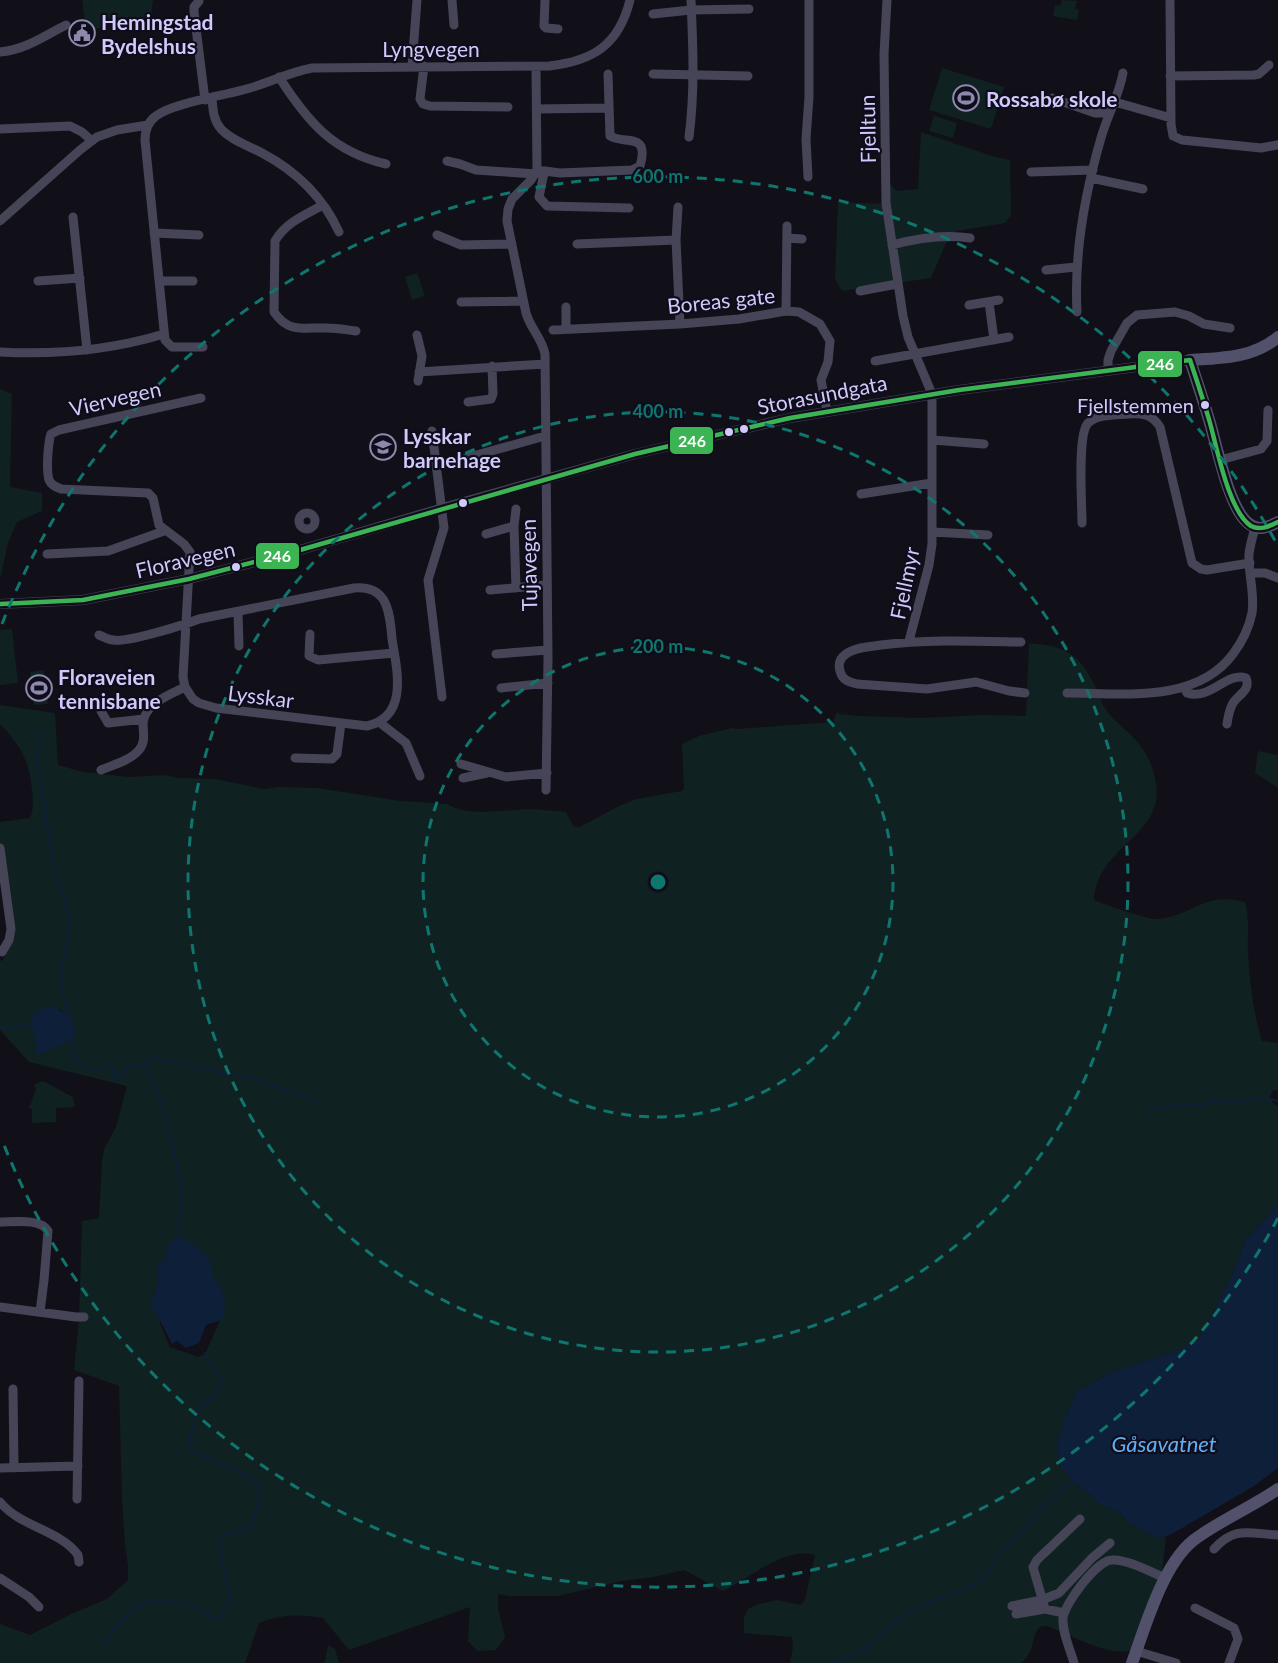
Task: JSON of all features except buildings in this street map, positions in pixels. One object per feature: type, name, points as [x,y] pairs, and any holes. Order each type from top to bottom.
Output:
[{"type":"main road","name":"Storasundgata","points":[[1190,360],[1242,356],[1256,352],[1278,337]]},
{"type":"main road","points":[[1190,360],[1220,460],[1238,509],[1246,523],[1255,527],[1265,528],[1278,522]]},
{"type":"main road","points":[[1134,1657],[1165,1578],[1181,1551],[1197,1537],[1278,1489]]},
{"type":"street","points":[[412,66],[417,0]]},
{"type":"street","points":[[452,0],[454,25]]},
{"type":"street","points":[[545,0],[544,26],[558,29]]},
{"type":"street","name":"Lyngvegen","points":[[0,221],[92,141],[107,133],[148,125],[162,112],[312,68],[549,66],[576,62],[608,43],[622,23],[630,0]]},
{"type":"street","points":[[808,177],[809,0]]},
{"type":"street","name":"Fjelltun","points":[[887,0],[884,54],[886,192],[892,245],[905,327],[932,394]]},
{"type":"street","name":"Fjelltun","points":[[887,12],[895,0]]},
{"type":"street","points":[[1170,0],[1173,136],[1182,140],[1262,148],[1277,145]]},
{"type":"street","points":[[199,1],[194,12],[209,99],[220,128],[285,166],[304,182],[323,205],[339,232]]},
{"type":"street","points":[[653,14],[691,5],[749,9]]},
{"type":"street","points":[[688,137],[694,74],[691,5]]},
{"type":"street","points":[[0,52],[28,46],[66,25]]},
{"type":"street","points":[[1170,76],[1254,75],[1259,74],[1269,65]]},
{"type":"street","points":[[424,66],[420,99],[423,104],[508,107]]},
{"type":"street","points":[[536,66],[540,197],[548,206],[629,208]]},
{"type":"street","points":[[1077,312],[1076,267],[1092,174],[1102,135],[1123,73]]},
{"type":"street","points":[[447,161],[476,170],[539,172],[632,170],[640,166],[642,152],[636,141],[610,136],[608,74]]},
{"type":"street","points":[[653,74],[748,76]]},
{"type":"street","points":[[279,77],[304,113],[326,136],[352,154],[386,164]]},
{"type":"street","points":[[1052,98],[1095,113],[1110,113]]},
{"type":"street","points":[[1115,102],[1171,118]]},
{"type":"street","points":[[537,108],[608,108]]},
{"type":"street","points":[[148,125],[145,140],[166,343],[176,348],[203,347]]},
{"type":"street","points":[[0,129],[70,126],[82,132],[92,141]]},
{"type":"street","name":"Tujavegen","points":[[539,172],[512,199],[507,221],[528,320],[542,342],[545,363],[548,650],[546,790]]},
{"type":"street","points":[[1032,172],[1092,174],[1143,189]]},
{"type":"street","points":[[323,205],[290,223],[275,241],[274,312],[290,327],[356,331]]},
{"type":"street","points":[[678,207],[676,240],[680,324]]},
{"type":"street","points":[[73,217],[87,350]]},
{"type":"street","points":[[786,311],[787,226]]},
{"type":"street","points":[[154,233],[199,236]]},
{"type":"street","points":[[437,235],[461,245],[512,244]]},
{"type":"street","points":[[892,245],[933,236],[952,235],[970,238]]},
{"type":"street","points":[[787,238],[802,239]]},
{"type":"street","points":[[577,244],[676,240]]},
{"type":"street","points":[[1046,270],[1076,267]]},
{"type":"street","points":[[38,281],[80,278]]},
{"type":"street","points":[[159,281],[193,281]]},
{"type":"street","points":[[860,291],[897,284]]},
{"type":"street","points":[[461,302],[523,301]]},
{"type":"street","points":[[969,305],[994,301],[994,340]]},
{"type":"street","points":[[566,307],[566,329]]},
{"type":"street","name":"Boreas gate","points":[[553,330],[680,324],[739,319],[786,311],[799,312],[820,324],[830,341],[830,353],[821,380],[827,411]]},
{"type":"street","points":[[1108,370],[1108,360],[1113,346],[1127,323],[1137,315],[1175,312],[1204,324],[1230,328]]},
{"type":"street","points":[[0,352],[37,353],[87,350],[164,334]]},
{"type":"street","points":[[417,335],[422,356],[421,375],[448,370],[545,363]]},
{"type":"street","points":[[875,361],[1009,337]]},
{"type":"street","name":"Storasundgata","points":[[546,479],[693,440],[827,411],[932,394],[1190,360]]},
{"type":"street","points":[[468,402],[491,399],[493,394],[492,366]]},
{"type":"street","name":"Fjellmyr","points":[[909,641],[929,565],[932,532],[932,394]]},
{"type":"street","name":"Viervegen","points":[[164,531],[159,525],[153,498],[148,493],[61,489],[54,486],[50,480],[48,441],[51,434],[58,430],[201,398]]},
{"type":"street","points":[[1220,460],[1262,449],[1267,441],[1268,410]]},
{"type":"street","points":[[1082,523],[1081,446],[1085,426],[1101,416],[1146,414],[1160,427],[1192,563],[1200,569],[1208,570],[1250,568],[1278,578]]},
{"type":"street","points":[[432,430],[443,508],[443,535],[428,580],[442,698]]},
{"type":"street","points":[[466,458],[545,436]]},
{"type":"street","points":[[932,440],[984,444]]},
{"type":"street","name":"Floravegen","points":[[0,604],[83,600],[189,579],[300,550],[546,479]]},
{"type":"street","points":[[861,494],[932,483]]},
{"type":"street","points":[[516,509],[514,526],[516,588]]},
{"type":"street","points":[[486,534],[514,526]]},
{"type":"street","points":[[1067,693],[1151,692],[1184,687],[1220,669],[1243,640],[1251,614],[1253,592],[1250,549],[1255,527]]},
{"type":"street","points":[[47,554],[108,551],[164,531],[188,548],[190,556],[183,676],[185,687],[160,700],[147,712],[144,719],[143,741],[139,750],[132,756],[101,770]]},
{"type":"street","name":"Fjellmyr","points":[[932,532],[988,535]]},
{"type":"street","points":[[490,590],[546,585]]},
{"type":"street","points":[[99,635],[117,641],[198,619],[354,588],[370,589],[379,595],[386,605],[398,692],[390,710],[379,722],[406,743],[420,776]]},
{"type":"street","points":[[238,612],[239,646]]},
{"type":"street","points":[[310,634],[308,651],[312,659],[394,653]]},
{"type":"street","points":[[1021,642],[909,641],[854,650],[845,655],[840,661],[839,668],[842,676],[857,684],[927,689],[976,682],[1025,693]]},
{"type":"street","points":[[496,654],[548,650]]},
{"type":"street","points":[[1184,687],[1187,693],[1199,695],[1235,677],[1246,678],[1247,688],[1231,706],[1227,724]]},
{"type":"street","points":[[501,688],[548,683]]},
{"type":"street","name":"Lysskar","points":[[185,687],[193,699],[207,706],[367,726],[379,722]]},
{"type":"street","points":[[100,711],[108,723],[144,719]]},
{"type":"street","points":[[295,758],[332,759],[337,753],[341,723]]},
{"type":"street","points":[[461,764],[487,773],[516,777],[548,773]]},
{"type":"street","points":[[463,778],[487,773]]},
{"type":"street","points":[[0,848],[11,929],[9,940],[2,952]]},
{"type":"street","points":[[0,1222],[38,1224],[46,1227],[48,1231],[40,1312]]},
{"type":"street","points":[[0,1307],[84,1317]]},
{"type":"street","points":[[77,1499],[79,1381]]},
{"type":"street","points":[[13,1389],[14,1468]]},
{"type":"street","points":[[0,1468],[78,1466]]},
{"type":"street","points":[[0,1502],[10,1511],[69,1546],[78,1555],[79,1562]]},
{"type":"street","points":[[1064,1613],[1044,1604],[1033,1571],[1035,1563],[1080,1519]]},
{"type":"street","points":[[1214,1549],[1222,1540],[1237,1532],[1278,1535]]},
{"type":"street","points":[[1014,1610],[1044,1604],[1059,1593],[1092,1558],[1110,1543]]},
{"type":"street","points":[[1074,1663],[1064,1629],[1064,1613],[1095,1569],[1108,1560],[1123,1561],[1165,1578]]},
{"type":"street","points":[[0,1578],[29,1597],[39,1607]]},
{"type":"street","points":[[1195,1608],[1234,1628],[1238,1639],[1229,1663]]},
{"type":"street","points":[[1134,1657],[1176,1663]]},
{"type":"shaded area","points":[[82,0],[153,0],[151,17],[112,23],[94,30],[86,28]]},
{"type":"shaded area","points":[[1062,0],[1077,1],[1075,9],[1079,10],[1077,20],[1053,16],[1055,5],[1060,6]]},
{"type":"shaded area","name":"Rossabø skole","points":[[942,68],[1004,87],[991,129],[929,110]]},
{"type":"shaded area","points":[[934,116],[957,123],[953,138],[929,131]]},
{"type":"shaded area","points":[[921,132],[1010,160],[1011,215],[1005,223],[956,231],[946,243],[931,278],[842,291],[835,279],[838,202],[887,204],[886,181],[897,191],[918,189]]},
{"type":"shaded area","points":[[417,273],[425,296],[412,300],[405,277]]},
{"type":"shaded area","points":[[0,389],[12,394],[10,487],[42,493],[42,511],[17,522],[8,543],[0,579]]},
{"type":"shaded area","points":[[12,629],[18,683],[0,685],[0,630]]},
{"type":"shaded area","points":[[1029,643],[1062,650],[1078,660],[1090,676],[1108,713],[1145,752],[1156,787],[1155,806],[1147,822],[1109,862],[1099,879],[1094,900],[1153,919],[1170,917],[1219,899],[1245,902],[1252,997],[1256,1019],[1262,1041],[1278,1043],[1278,1090],[1273,1090],[1270,1097],[1278,1106],[1278,1204],[1244,1242],[1236,1266],[1198,1340],[1174,1352],[1109,1373],[1077,1392],[1066,1415],[1069,1475],[1072,1481],[1093,1497],[1097,1503],[1120,1513],[1130,1524],[1159,1538],[1166,1536],[1162,1573],[1138,1649],[1116,1651],[1104,1649],[1047,1626],[1040,1627],[1037,1631],[1030,1653],[1021,1663],[790,1663],[792,1637],[744,1633],[744,1617],[748,1609],[777,1600],[801,1605],[805,1599],[815,1555],[804,1553],[780,1559],[723,1591],[684,1570],[558,1596],[498,1594],[498,1609],[505,1637],[496,1650],[477,1651],[468,1641],[470,1607],[349,1650],[323,1618],[283,1616],[259,1623],[245,1663],[0,1663],[0,1624],[30,1635],[107,1599],[128,1580],[128,1566],[122,1499],[119,1386],[74,1370],[79,1319],[82,1221],[99,1218],[104,1149],[116,1127],[127,1086],[29,1062],[0,1030],[0,961],[3,960],[9,944],[0,880],[0,822],[30,818],[33,804],[31,779],[26,762],[19,747],[0,724],[0,705],[55,713],[58,765],[83,772],[128,777],[164,775],[215,779],[264,789],[317,788],[400,801],[448,804],[455,808],[475,812],[527,809],[566,812],[573,826],[580,827],[636,799],[682,791],[684,789],[682,744],[699,736],[732,728],[833,722],[837,712],[858,716],[921,718],[983,715],[1026,716]],"holes":[[[59,1009],[70,1016],[73,1025],[34,1053],[36,1045]],[[162,1308],[223,1314],[205,1354],[198,1357],[170,1347],[160,1324]]]},
{"type":"shaded area","name":"Floraveien tennisbane","points":[[44,670],[48,704],[34,705],[30,672]]},
{"type":"shaded area","points":[[1258,751],[1278,755],[1278,788],[1255,773]]},
{"type":"shaded area","points":[[45,1082],[73,1097],[75,1107],[56,1108],[56,1122],[32,1123],[32,1109],[29,1108],[36,1089],[34,1085]]},
{"type":"shaded area","points":[[328,1645],[335,1649],[339,1663],[325,1663]]},
{"type":"water","points":[[52,1006],[70,1016],[76,1030],[74,1036],[60,1048],[55,1046],[42,1054],[34,1053],[36,1045],[31,1017],[39,1010]]},
{"type":"water","name":"Gåsavatnet","points":[[1278,1204],[1278,1468],[1254,1486],[1170,1535],[1159,1538],[1130,1524],[1120,1513],[1097,1503],[1061,1468],[1057,1448],[1066,1415],[1077,1392],[1109,1373],[1174,1352],[1198,1340],[1236,1266],[1244,1242]]},
{"type":"water","points":[[182,1238],[207,1256],[211,1273],[223,1295],[225,1307],[222,1320],[206,1325],[199,1343],[186,1348],[177,1341],[172,1344],[150,1307],[157,1286],[157,1263],[165,1260],[167,1248],[173,1240]]},
{"type":"waterway","points":[[43,731],[37,756],[54,871],[71,920],[60,980],[67,1013]]},
{"type":"waterway","points":[[0,1028],[33,1026]]},
{"type":"waterway","points":[[70,1041],[75,1050],[73,1055],[83,1067],[100,1069],[109,1064],[113,1069],[113,1077],[122,1076],[129,1065],[143,1064],[148,1069],[165,1113],[182,1189],[178,1241]]},
{"type":"waterway","points":[[143,1064],[150,1058],[251,1078],[318,1101]]},
{"type":"waterway","points":[[1146,1109],[1266,1098],[1278,1101]]},
{"type":"waterway","points":[[104,1643],[127,1616],[143,1604],[184,1603],[212,1617],[219,1618],[230,1599],[219,1537],[253,1526],[260,1491],[252,1478],[191,1450],[190,1437],[200,1406],[213,1399],[222,1380],[205,1353]]},
{"type":"waterway","points":[[832,1663],[863,1651],[894,1622],[924,1604],[982,1581],[998,1555],[1025,1529],[1045,1505],[1072,1481]]},
{"type":"transit line","name":"246","points":[[0,604],[83,600],[189,579],[300,550],[635,454],[790,418],[959,390],[1190,360],[1225,479],[1236,508],[1251,526],[1265,527],[1278,522]]},
{"type":"place","name":"Hemingstad Bydelshus","points":[[82,33]]},
{"type":"place","name":"Rossabø skole","points":[[966,98]]},
{"type":"place","name":"Fjellstemmen","points":[[1205,405]]},
{"type":"place","name":"Lysskar barnehage","points":[[383,447]]},
{"type":"place","name":"Floraveien tennisbane","points":[[39,688]]}]
